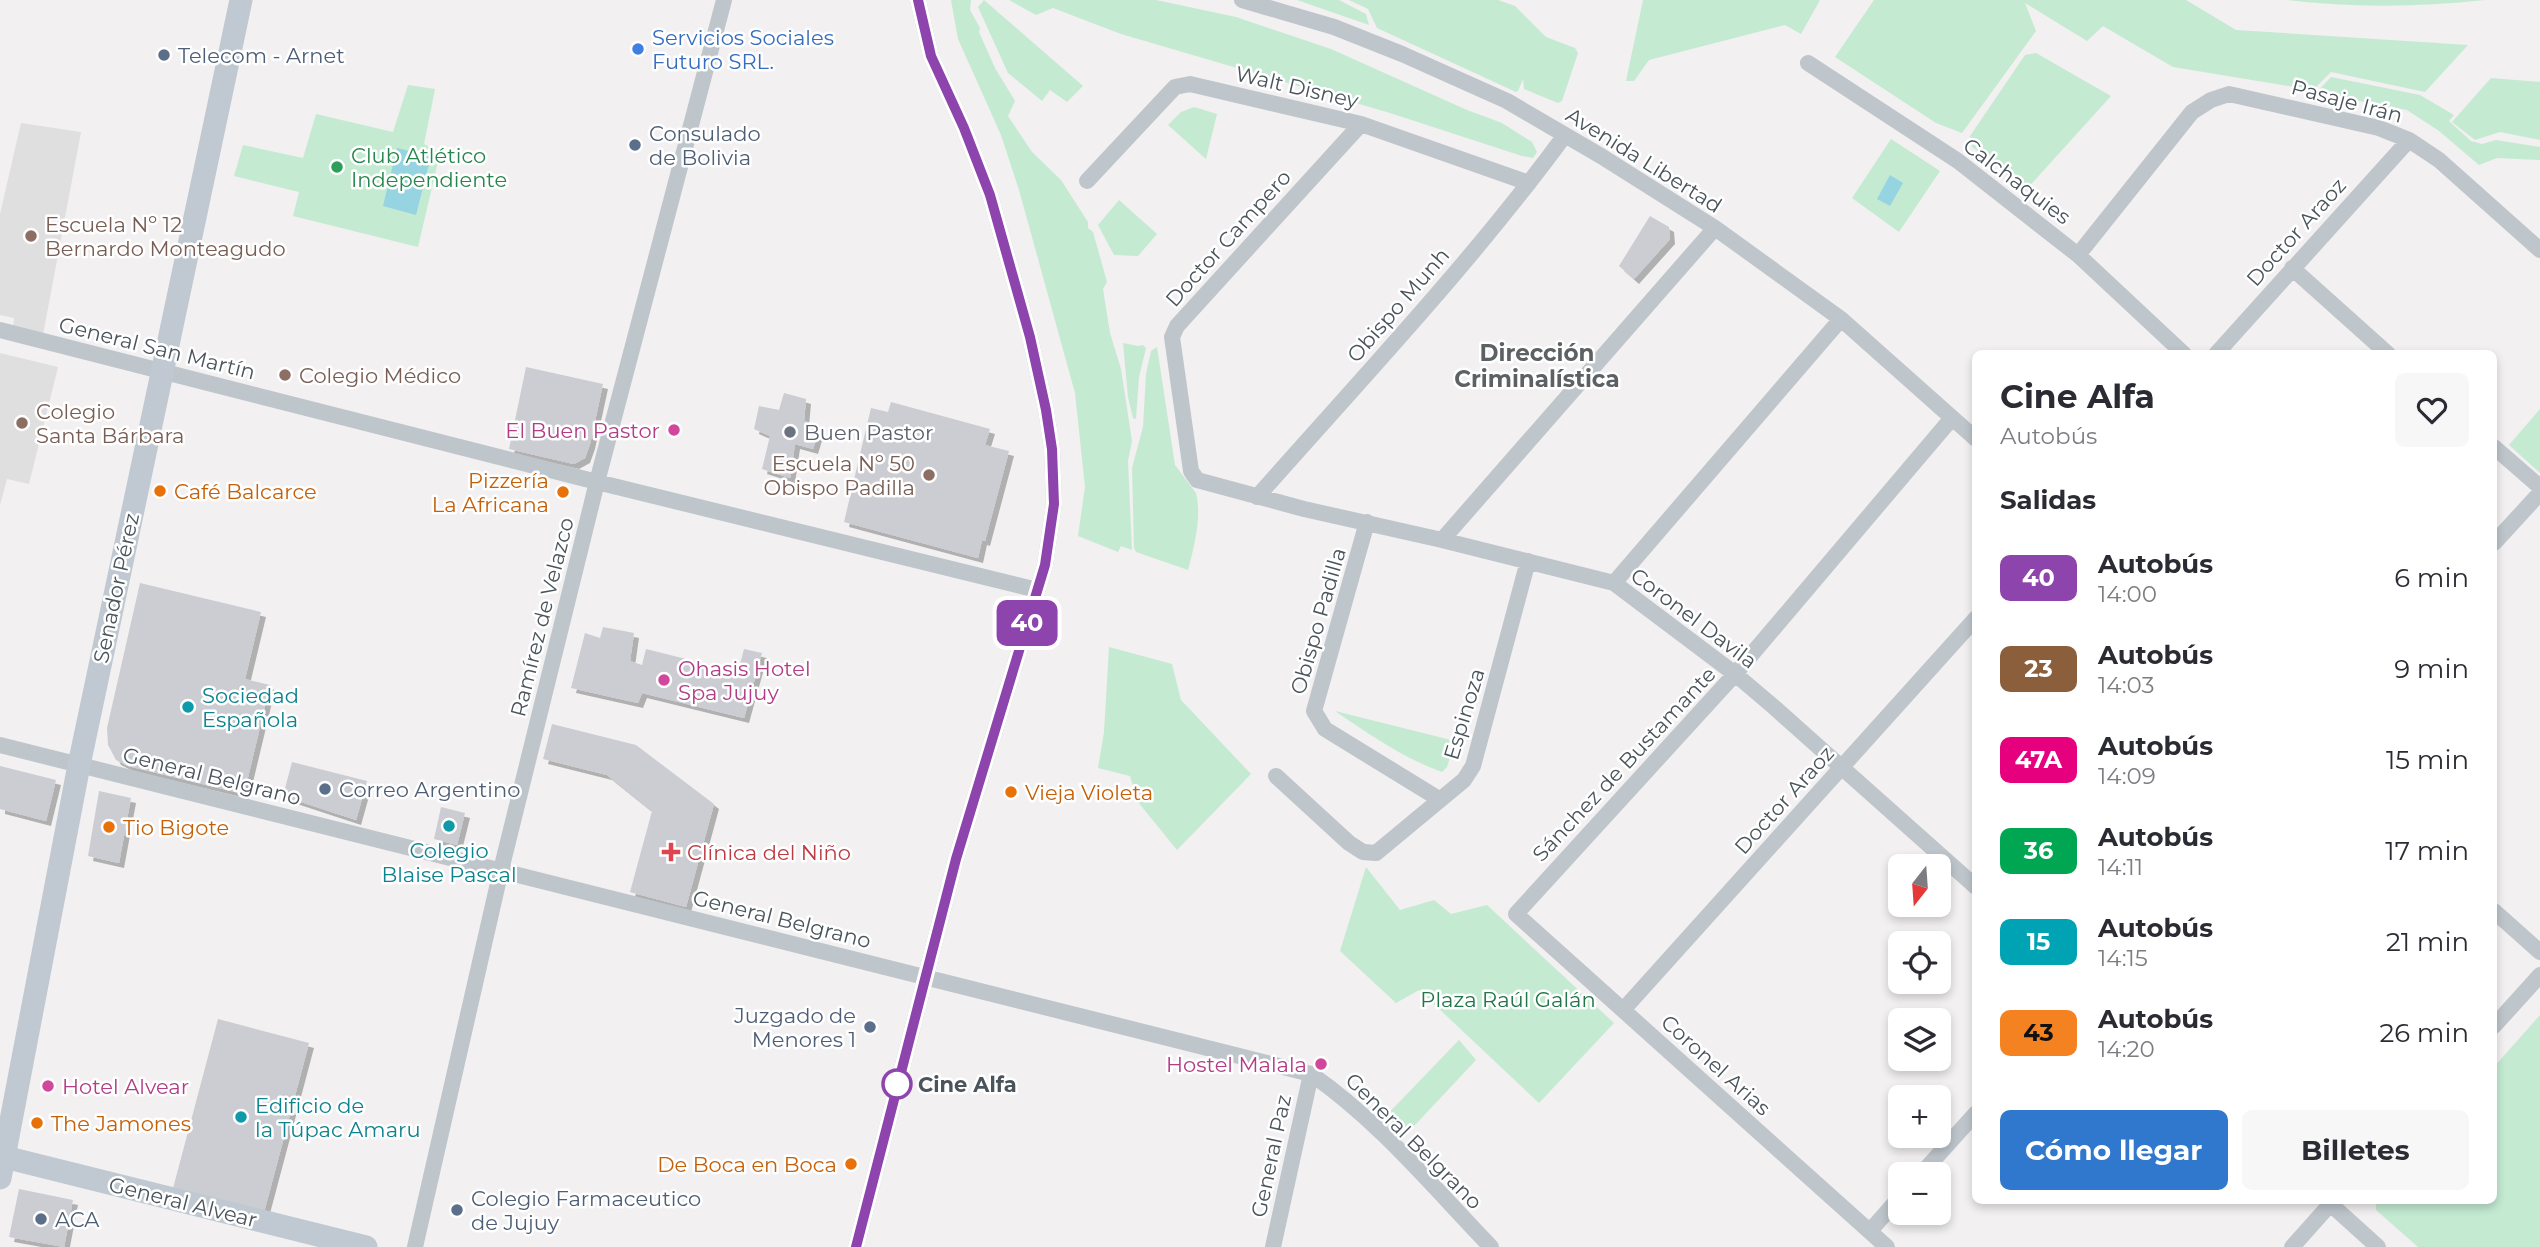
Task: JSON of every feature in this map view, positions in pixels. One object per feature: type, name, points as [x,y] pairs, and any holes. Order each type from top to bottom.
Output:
[{"type":"main road","name":"Senador Pérez","points":[[1,1164],[79,765],[241,0]]},
{"type":"main road","name":"General Alvear","points":[[1,1164],[366,1247]]},
{"type":"street","name":"Ramírez de Velazco","points":[[415,1247],[501,870],[597,482],[724,0]]},
{"type":"street","points":[[856,1247],[956,859],[1045,565],[1054,504],[1052,449],[1030,337],[990,195],[964,128],[931,56],[918,0]]},
{"type":"street","name":"Avenida Libertad","points":[[1242,0],[1334,27],[1402,54],[1507,101],[1565,135],[1715,228],[1841,319],[1972,436]]},
{"type":"street","name":"Calchaquies","points":[[1808,63],[1958,161],[2078,254],[2180,350]]},
{"type":"street","name":"Walt Disney","points":[[1087,181],[1175,87],[1191,84],[1361,124],[1529,183]]},
{"type":"street","name":"Pasaje Irán","points":[[2078,254],[2192,111],[2211,100],[2230,94],[2379,128],[2409,140],[2440,160],[2540,250]]},
{"type":"street","name":"Doctor Campero","points":[[1197,480],[1191,471],[1172,337],[1177,326],[1361,124]]},
{"type":"street","name":"Obispo Munh","points":[[1257,497],[1401,334],[1529,183],[1565,135]]},
{"type":"street","name":"Doctor Araoz","points":[[2220,350],[2409,140]]},
{"type":"street","points":[[1442,540],[1715,228]]},
{"type":"street","points":[[2292,268],[2384,350]]},
{"type":"street","points":[[1614,583],[1841,319]]},
{"type":"street","name":"General San Martín","points":[[0,330],[597,482],[1037,590]]},
{"type":"street","name":"Sánchez de Bustamante","points":[[1516,914],[1735,674],[1952,418]]},
{"type":"street","points":[[2497,450],[2540,487]]},
{"type":"street","name":"Coronel Davila","points":[[1197,480],[1257,497],[1614,583],[1735,674],[1972,883]]},
{"type":"street","points":[[2497,540],[2540,493]]},
{"type":"street","name":"Obispo Padilla","points":[[1367,522],[1314,711],[1325,729],[1439,799]]},
{"type":"street","name":"Espinoza","points":[[1276,776],[1349,844],[1363,852],[1376,853],[1464,780],[1473,766],[1528,561]]},
{"type":"street","name":"Doctor Araoz","points":[[1623,1010],[1972,622]]},
{"type":"street","name":"General Belgrano","points":[[0,745],[1311,1073],[1334,1089],[1397,1148],[1491,1247]]},
{"type":"street","name":"Coronel Arias","points":[[1516,914],[1887,1247]]},
{"type":"street","points":[[2497,914],[2540,953]]},
{"type":"street","points":[[2497,1023],[2540,975]]},
{"type":"street","name":"General Paz","points":[[1273,1247],[1311,1073]]},
{"type":"street","points":[[1932,1162],[1972,1117]]},
{"type":"street","points":[[2292,1247],[2328,1204]]},
{"type":"street","points":[[2332,1204],[2378,1247]]},
{"type":"street","points":[[1870,1231],[1888,1211]]},
{"type":"shaded area","name":"Escuela Nº 12 Bernardo Monteagudo","points":[[21,123],[81,132],[43,335],[13,329],[14,318],[0,315],[0,214]]},
{"type":"shaded area","name":"Colegio Santa Bárbara","points":[[0,353],[58,367],[29,484],[7,479],[0,505]]},
{"type":"green space","points":[[951,0],[971,0],[970,10],[980,28],[979,32],[995,68],[1015,101],[1008,116],[1032,152],[1061,180],[1088,222],[1088,228],[1093,232],[1107,282],[1103,289],[1110,333],[1121,369],[1132,441],[1128,461],[1132,550],[1121,546],[1118,552],[1078,536],[1085,487],[1075,393],[1019,190],[1001,135],[958,39]]},
{"type":"green space","points":[[984,0],[1083,86],[1067,102],[1050,90],[1042,101],[1008,73],[978,7]]},
{"type":"green space","points":[[1009,0],[1156,0],[1236,17],[1331,49],[1502,123],[1532,142],[1537,152],[1533,158],[1522,156],[1390,113],[1121,34],[1053,8],[1036,15]]},
{"type":"green space","points":[[1297,0],[1339,0],[1366,14],[1369,25]]},
{"type":"green space","points":[[1349,0],[1498,0],[1515,6],[1546,37],[1575,48],[1578,53],[1562,101],[1558,103],[1524,89],[1523,79],[1516,92],[1377,28],[1368,9]]},
{"type":"green space","points":[[1643,0],[1820,0],[1801,34],[1785,25],[1649,60],[1634,81],[1626,81]]},
{"type":"green space","points":[[1874,0],[2186,0],[2236,30],[2468,45],[2425,92],[2331,72],[2313,90],[2173,67],[2103,26],[2087,41],[2025,3],[2036,31],[1962,133],[1936,123],[1835,57]]},
{"type":"green space","points":[[2287,0],[2485,0],[2386,6]]},
{"type":"green space","points":[[2036,53],[2111,96],[2025,191],[1972,147],[1970,136],[2025,55]]},
{"type":"green space","points":[[2331,77],[2420,95],[2454,115],[2449,121],[2471,141],[2482,144],[2496,140],[2540,147],[2540,160],[2497,158],[2479,165],[2439,131],[2407,110],[2316,93]]},
{"type":"green space","points":[[2491,78],[2540,82],[2540,140],[2500,132],[2475,140],[2452,122]]},
{"type":"green space","name":"Club Atlético Independiente","points":[[408,85],[435,89],[424,144],[440,153],[418,247],[293,216],[299,192],[234,176],[243,145],[303,158],[316,114],[393,132]]},
{"type":"green space","points":[[1194,107],[1217,114],[1206,159],[1168,125],[1181,112]]},
{"type":"green space","points":[[1891,139],[1940,171],[1899,232],[1852,198]]},
{"type":"green space","points":[[1119,200],[1157,234],[1138,256],[1114,255],[1098,225]]},
{"type":"green space","points":[[1123,343],[1143,345],[1146,348],[1139,377],[1136,419],[1133,418],[1128,397]]},
{"type":"green space","points":[[1157,347],[1175,465],[1196,493],[1198,502],[1196,532],[1188,570],[1136,552],[1134,548],[1132,468],[1143,427],[1146,374],[1151,351]]},
{"type":"green space","points":[[2540,409],[2540,473],[2509,445]]},
{"type":"green space","points":[[1109,647],[1172,664],[1181,700],[1251,774],[1177,850],[1138,802],[1130,776],[1098,768],[1104,732]]},
{"type":"green space","points":[[1335,711],[1455,741],[1447,767],[1442,772],[1414,760]]},
{"type":"green space","name":"Plaza Raúl Galán","points":[[1366,867],[1400,910],[1434,900],[1451,914],[1487,905],[1614,1023],[1539,1103],[1419,990],[1396,1003],[1340,951]]},
{"type":"green space","points":[[2540,1015],[2540,1247],[2418,1247],[2376,1210],[2376,1204],[2497,1204],[2497,1064]]},
{"type":"green space","points":[[1459,1040],[1476,1060],[1400,1141],[1380,1122]]},
{"type":"water","points":[[397,148],[431,156],[416,215],[383,206]]},
{"type":"water","points":[[1890,175],[1903,183],[1890,206],[1877,199]]},
{"type":"building","points":[[1650,216],[1669,227],[1670,239],[1634,279],[1619,266]]},
{"type":"building","points":[[526,367],[603,384],[585,458],[574,464],[509,449]]},
{"type":"building","name":"Buen Pastor","points":[[784,393],[806,399],[804,421],[820,426],[813,449],[795,444],[790,478],[762,469],[770,436],[754,429],[759,406],[779,410]]},
{"type":"building","name":"Escuela Nº 50 Obispo Padilla","points":[[891,402],[990,429],[985,445],[1009,451],[978,558],[844,522],[871,408],[888,412]]},
{"type":"building","name":"Sociedad Española","points":[[140,583],[261,612],[245,679],[270,685],[244,794],[128,766],[116,760],[108,745],[107,728]]},
{"type":"building","name":"Ohasis Hotel Spa Jujuy","points":[[603,627],[634,633],[630,661],[642,665],[646,649],[738,672],[744,649],[762,653],[744,718],[642,693],[638,703],[571,688],[585,633],[600,638]]},
{"type":"building","name":"Clínica del Niño","points":[[552,724],[636,745],[714,804],[686,907],[630,892],[652,811],[607,775],[543,759]]},
{"type":"building","name":"Correo Argentino","points":[[292,762],[367,781],[356,820],[283,796]]},
{"type":"building","points":[[0,766],[56,780],[46,821],[0,809]]},
{"type":"building","name":"Tio Bigote","points":[[99,791],[131,798],[119,863],[88,856]]},
{"type":"building","name":"Colegio Blaise Pascal","points":[[441,807],[465,813],[457,845],[434,839]]},
{"type":"building","name":"Edificio de la Túpac Amaru","points":[[218,1019],[309,1043],[263,1216],[172,1192]]},
{"type":"building","name":"ACA","points":[[19,1189],[73,1200],[64,1247],[9,1237]]},
{"type":"bus line","name":"40","points":[[856,1247],[956,859],[1045,565],[1054,504],[1052,449],[1030,337],[990,195],[964,128],[931,56],[918,0]]},
{"type":"place","name":"Servicios Sociales Futuro SRL.","points":[[638,49]]},
{"type":"place","name":"Telecom - Arnet","points":[[164,55]]},
{"type":"place","name":"Consulado de Bolivia","points":[[635,145]]},
{"type":"place","name":"Club Atlético Independiente","points":[[337,167]]},
{"type":"place","name":"Escuela Nº 12 Bernardo Monteagudo","points":[[31,236]]},
{"type":"place","name":"Colegio Médico","points":[[285,375]]},
{"type":"place","name":"Colegio Santa Bárbara","points":[[22,423]]},
{"type":"place","name":"El Buen Pastor","points":[[674,430]]},
{"type":"place","name":"Buen Pastor","points":[[790,432]]},
{"type":"place","name":"Escuela Nº 50 Obispo Padilla","points":[[929,475]]},
{"type":"place","name":"Café Balcarce","points":[[160,491]]},
{"type":"place","name":"Pizzería La Africana","points":[[563,492]]},
{"type":"place","name":"Ohasis Hotel Spa Jujuy","points":[[664,680]]},
{"type":"place","name":"Sociedad Española","points":[[188,707]]},
{"type":"place","name":"Correo Argentino","points":[[325,789]]},
{"type":"place","name":"Vieja Violeta","points":[[1011,792]]},
{"type":"place","name":"Colegio Blaise Pascal","points":[[449,826]]},
{"type":"place","name":"Tio Bigote","points":[[109,827]]},
{"type":"place","name":"Clínica del Niño","points":[[671,852]]},
{"type":"place","name":"Juzgado de Menores 1","points":[[870,1027]]},
{"type":"place","name":"Hostel Malala","points":[[1321,1064]]},
{"type":"place","name":"Cine Alfa","points":[[897,1084]]},
{"type":"place","name":"Hotel Alvear","points":[[48,1086]]},
{"type":"place","name":"Edificio de la Túpac Amaru","points":[[241,1117]]},
{"type":"place","name":"The Jamones","points":[[37,1123]]},
{"type":"place","name":"De Boca en Boca","points":[[851,1164]]},
{"type":"place","name":"Colegio Farmaceutico de Jujuy","points":[[457,1210]]},
{"type":"place","name":"ACA","points":[[41,1219]]},
{"type":"district","name":"Dirección Criminalística","points":[[1537,366]]}]
